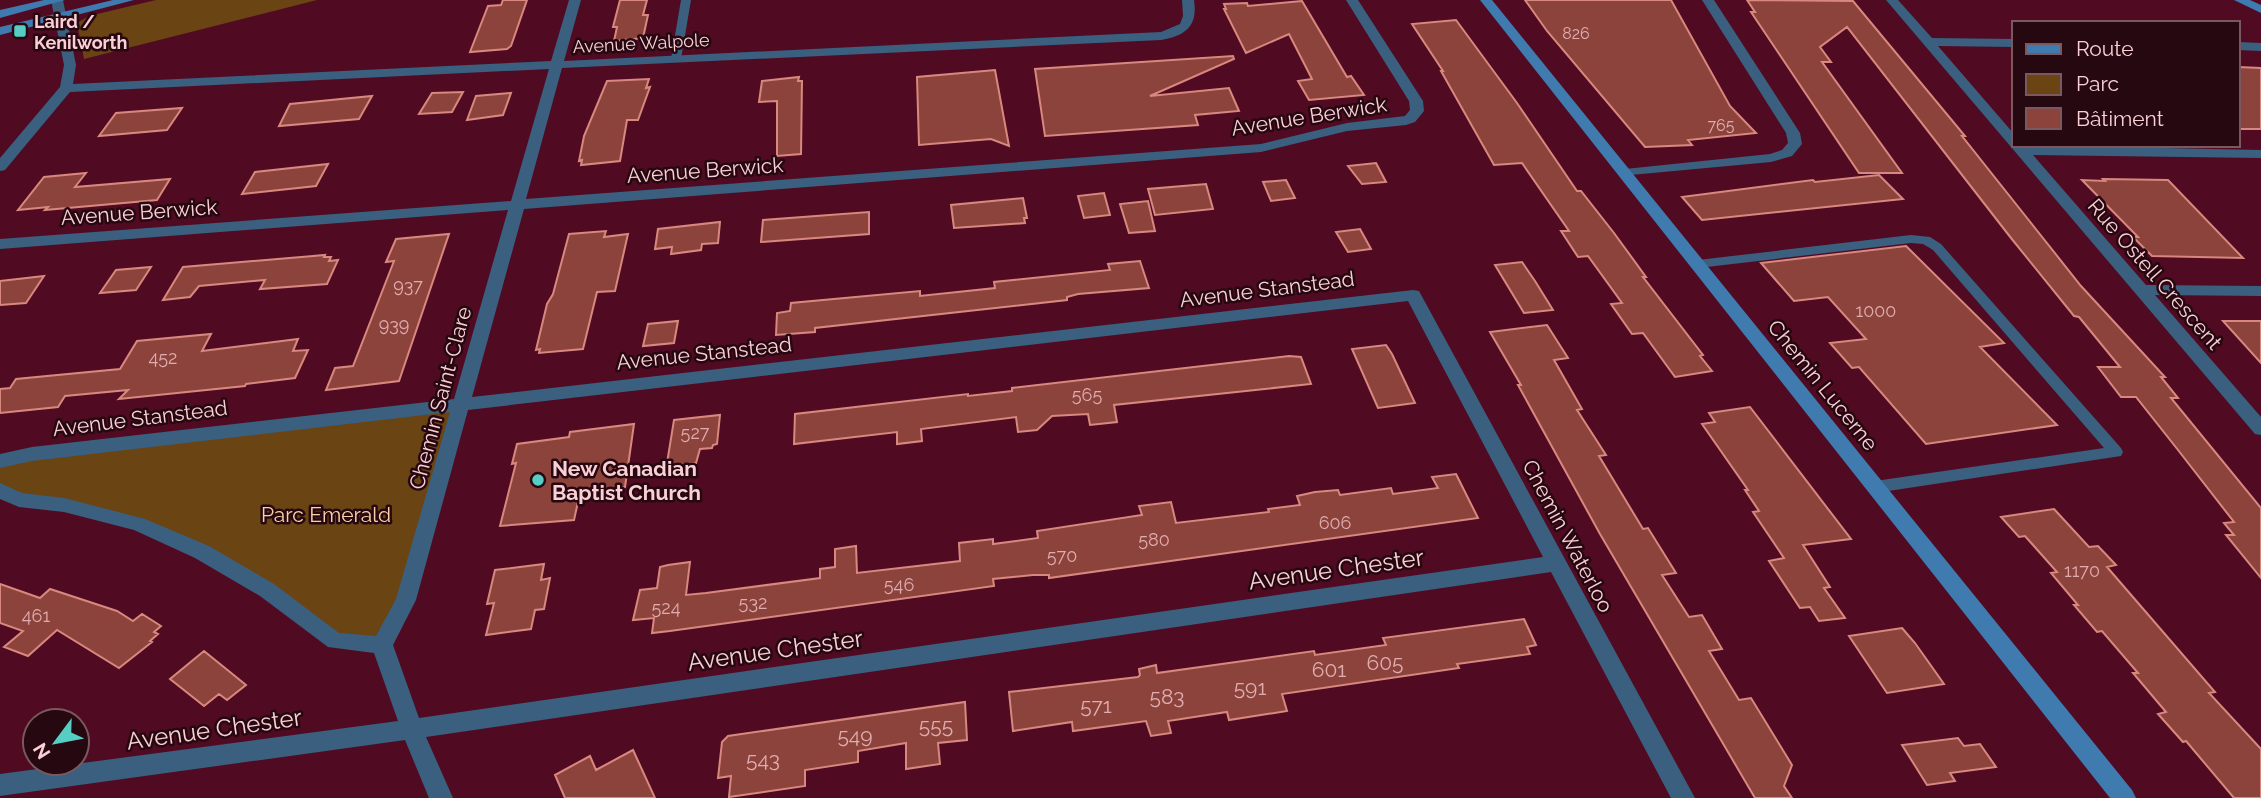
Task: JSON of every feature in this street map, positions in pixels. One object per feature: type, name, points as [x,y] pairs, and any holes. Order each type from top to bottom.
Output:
[{"type":"main road","points":[[0,14],[58,0]]},
{"type":"main road","points":[[0,31],[128,0]]},
{"type":"main road","name":"Chemin Lucerne","points":[[1486,0],[2124,798]]},
{"type":"main road","points":[[2240,0],[2261,9]]},
{"type":"street","points":[[0,167],[66,88],[70,65],[58,0]]},
{"type":"street","name":"Chemin Saint-Clare","points":[[382,645],[406,600],[575,0]]},
{"type":"street","name":"Avenue Walpole","points":[[66,88],[1161,36],[1182,32],[1188,27],[1191,20],[1188,0]]},
{"type":"street","name":"Avenue Berwick","points":[[0,244],[1261,148],[1347,127],[1391,124],[1410,119],[1417,111],[1416,101],[1352,0]]},
{"type":"street","points":[[1625,173],[1771,158],[1787,153],[1795,144],[1793,133],[1708,0]]},
{"type":"street","name":"Rue Ostell Crescent","points":[[1892,0],[2012,139]]},
{"type":"street","points":[[1929,42],[2012,43]]},
{"type":"street","points":[[2240,46],[2261,47]]},
{"type":"street","name":"Rue Ostell Crescent","points":[[2019,147],[2261,429]]},
{"type":"street","points":[[2048,147],[2261,154]]},
{"type":"street","points":[[2141,290],[2261,291]]},
{"type":"street","name":"Avenue Stanstead","points":[[0,461],[46,452],[462,403],[1413,295]]},
{"type":"street","name":"Chemin Waterloo","points":[[1413,295],[1683,798]]},
{"type":"street","points":[[0,490],[19,500],[64,505],[138,524],[202,552],[267,590],[335,641],[382,645],[412,729],[441,798]]},
{"type":"street","name":"Avenue Chester","points":[[0,785],[412,729],[1557,563]]},
{"type":"lane","points":[[676,59],[686,0]]},
{"type":"lane","points":[[1698,264],[1911,239],[1926,240],[1937,247],[2116,452],[1875,487]]},
{"type":"green space","points":[[156,0],[317,0],[84,59],[77,23],[89,16]]},
{"type":"green space","name":"Parc Emerald","points":[[462,403],[382,645],[335,641],[267,590],[138,524],[0,490],[0,461]]},
{"type":"building","points":[[503,0],[527,0],[511,46],[507,49],[470,52],[488,6],[501,5]]},
{"type":"building","points":[[620,0],[647,0],[643,15],[648,15],[643,38],[614,41],[617,27],[613,27]]},
{"type":"building","points":[[1525,0],[1671,0],[1730,106],[1756,133],[1688,140],[1692,145],[1645,147],[1547,31]]},
{"type":"building","points":[[1747,0],[1853,1],[1965,136],[1962,136],[2081,286],[2165,377],[2161,377],[2178,398],[2171,398],[2261,508],[2261,578],[2226,535],[2234,535],[2224,523],[2234,522],[2136,397],[2121,397],[2098,367],[2120,367],[2079,317],[2074,316],[2011,238],[1847,27],[1820,47],[1831,62],[1822,62],[1902,173],[1859,173],[1751,12],[1755,12]]},
{"type":"building","points":[[1302,1],[1347,77],[1351,76],[1364,95],[1309,100],[1298,81],[1312,79],[1289,34],[1246,53],[1224,9],[1224,4],[1247,3],[1248,6]]},
{"type":"building","points":[[1456,20],[1577,191],[1581,191],[1614,233],[1712,371],[1675,377],[1643,333],[1632,334],[1611,304],[1622,303],[1588,256],[1578,257],[1561,231],[1569,231],[1522,163],[1494,165],[1443,71],[1412,24]]},
{"type":"building","points":[[1233,56],[1234,59],[1150,96],[1229,88],[1239,111],[1195,115],[1198,125],[1045,136],[1035,69]]},
{"type":"building","points":[[2240,67],[2261,68],[2261,129],[2240,129]]},
{"type":"building","points":[[995,70],[1009,146],[991,139],[919,145],[917,77]]},
{"type":"building","points":[[799,77],[798,81],[802,81],[801,154],[777,156],[777,101],[759,102],[762,81]]},
{"type":"building","points":[[649,79],[646,88],[650,87],[638,120],[627,120],[620,161],[581,165],[582,160],[579,161],[584,136],[607,81]]},
{"type":"building","points":[[463,92],[452,112],[419,114],[432,93]]},
{"type":"building","points":[[511,93],[503,115],[467,120],[476,96]]},
{"type":"building","points":[[372,96],[359,119],[279,126],[290,104]]},
{"type":"building","points":[[182,108],[167,130],[99,136],[116,113]]},
{"type":"building","points":[[1376,163],[1386,182],[1362,184],[1348,166]]},
{"type":"building","points":[[328,164],[316,186],[242,194],[255,172]]},
{"type":"building","points":[[86,173],[75,187],[170,179],[157,200],[18,210],[44,177]]},
{"type":"building","points":[[1879,175],[1903,199],[1702,220],[1682,197],[1813,180],[1815,182]]},
{"type":"building","points":[[2103,179],[2168,180],[2243,258],[2152,256],[2133,237],[2138,237],[2082,180],[2105,181]]},
{"type":"building","points":[[1286,180],[1295,198],[1271,201],[1263,182]]},
{"type":"building","points":[[1206,184],[1213,209],[1155,215],[1148,189]]},
{"type":"building","points":[[1104,193],[1110,215],[1084,218],[1078,196]]},
{"type":"building","points":[[1023,198],[1027,218],[1024,218],[1025,223],[954,228],[951,205]]},
{"type":"building","points":[[1148,201],[1155,231],[1129,233],[1120,204]]},
{"type":"building","points":[[869,212],[869,234],[761,242],[763,220]]},
{"type":"building","points":[[720,222],[718,243],[702,244],[701,250],[671,254],[672,247],[655,249],[658,229]]},
{"type":"building","points":[[1360,229],[1371,249],[1348,252],[1336,232]]},
{"type":"building","points":[[606,231],[604,237],[628,234],[615,291],[597,292],[583,349],[539,353],[540,349],[536,350],[547,304],[553,294],[569,234]]},
{"type":"building","points":[[449,234],[399,381],[326,390],[335,368],[353,366],[394,261],[386,262],[396,239]]},
{"type":"building","points":[[1906,246],[2004,343],[1980,347],[2057,425],[1926,444],[1859,367],[1852,368],[1830,343],[1866,339],[1828,297],[1794,301],[1761,263]]},
{"type":"building","points":[[325,255],[324,257],[331,257],[329,261],[338,260],[327,284],[260,289],[265,280],[199,286],[190,297],[163,300],[183,267]]},
{"type":"building","points":[[1140,261],[1149,288],[1078,294],[1067,297],[1067,300],[815,328],[815,332],[776,335],[777,313],[790,311],[791,303],[920,291],[920,296],[995,288],[994,282],[1110,270],[1108,264]]},
{"type":"building","points":[[1522,262],[1553,310],[1524,313],[1495,265]]},
{"type":"building","points":[[151,267],[136,290],[100,293],[116,270]]},
{"type":"building","points":[[44,276],[26,303],[0,305],[0,281]]},
{"type":"building","points":[[678,321],[674,343],[643,346],[648,324]]},
{"type":"building","points":[[2223,321],[2261,321],[2261,363]]},
{"type":"building","points":[[1547,325],[1568,358],[1554,360],[1582,409],[1577,410],[1606,455],[1599,456],[1643,529],[1648,528],[1676,573],[1662,575],[1689,617],[1702,615],[1722,649],[1709,651],[1739,700],[1751,698],[1792,765],[1784,786],[1792,798],[1755,798],[1600,534],[1490,332]]},
{"type":"building","points":[[211,334],[202,351],[298,339],[293,351],[308,350],[295,378],[119,399],[128,390],[65,396],[58,407],[0,413],[0,389],[10,388],[16,379],[120,369],[137,341]]},
{"type":"building","points":[[1386,345],[1415,403],[1378,408],[1352,349]]},
{"type":"building","points":[[1289,356],[1301,357],[1311,384],[1114,405],[1117,422],[1090,425],[1088,414],[1052,416],[1037,430],[1018,432],[1016,417],[921,429],[922,441],[897,444],[897,432],[794,444],[795,414],[1012,391],[1012,388]]},
{"type":"building","points":[[1750,407],[1851,539],[1803,545],[1830,587],[1824,588],[1845,618],[1819,621],[1810,607],[1800,608],[1769,561],[1784,558],[1753,512],[1759,511],[1745,490],[1748,490],[1702,424],[1715,422],[1709,413]]},
{"type":"building","points":[[720,415],[717,444],[712,448],[700,449],[696,463],[669,466],[670,463],[667,463],[674,420]]},
{"type":"building","points":[[634,424],[625,487],[580,493],[574,520],[500,526],[516,463],[512,464],[517,444],[569,437],[570,432]]},
{"type":"building","points":[[1456,474],[1478,518],[1049,578],[1049,575],[1033,575],[993,579],[994,586],[670,631],[652,633],[654,618],[633,620],[640,590],[657,588],[660,567],[668,565],[690,562],[686,595],[706,593],[820,578],[820,569],[835,567],[835,549],[856,546],[857,573],[960,561],[959,543],[993,539],[993,544],[1038,538],[1037,531],[1142,515],[1139,506],[1171,502],[1176,523],[1269,512],[1268,509],[1300,505],[1297,496],[1315,492],[1338,490],[1340,495],[1391,488],[1393,494],[1438,488],[1432,477]]},
{"type":"building","points":[[2054,509],[2089,547],[2098,546],[2116,565],[2107,567],[2215,692],[2209,693],[2261,749],[2261,798],[2234,798],[2186,741],[2183,742],[2158,714],[2166,712],[2133,673],[2138,673],[2102,631],[2097,632],[2074,605],[2078,605],[2051,573],[2057,572],[2025,536],[2019,537],[2001,517]]},
{"type":"building","points":[[544,564],[541,580],[550,578],[544,609],[535,610],[531,629],[486,635],[494,603],[487,604],[495,570]]},
{"type":"building","points":[[0,584],[40,598],[50,589],[117,611],[133,621],[142,614],[161,626],[154,632],[158,634],[150,641],[152,642],[119,668],[57,630],[28,656],[4,647],[23,631],[0,623]]},
{"type":"building","points":[[1524,619],[1536,645],[1527,647],[1530,654],[1457,664],[1459,668],[1282,694],[1287,711],[1229,720],[1227,712],[1168,721],[1171,733],[1151,736],[1146,721],[1073,731],[1072,722],[1013,731],[1009,692],[1138,677],[1139,669],[1156,665],[1157,673],[1314,651],[1315,655],[1386,645],[1383,638]]},
{"type":"building","points":[[1902,628],[1944,684],[1887,693],[1849,636]]},
{"type":"building","points":[[204,651],[246,685],[227,700],[219,694],[204,706],[170,679]]},
{"type":"building","points":[[965,702],[967,740],[938,743],[940,764],[906,769],[906,743],[858,751],[858,762],[805,770],[805,786],[729,797],[731,776],[718,778],[722,742],[728,736]]},
{"type":"building","points":[[1958,738],[1964,746],[1980,744],[1996,767],[1950,773],[1955,781],[1927,785],[1902,745]]},
{"type":"building","points":[[633,750],[655,798],[565,798],[555,775],[590,756],[596,770]]},
{"type":"place","name":"Laird / Kenilworth","points":[[20,31]]},
{"type":"place","name":"New Canadian Baptist Church","points":[[538,480]]}]
